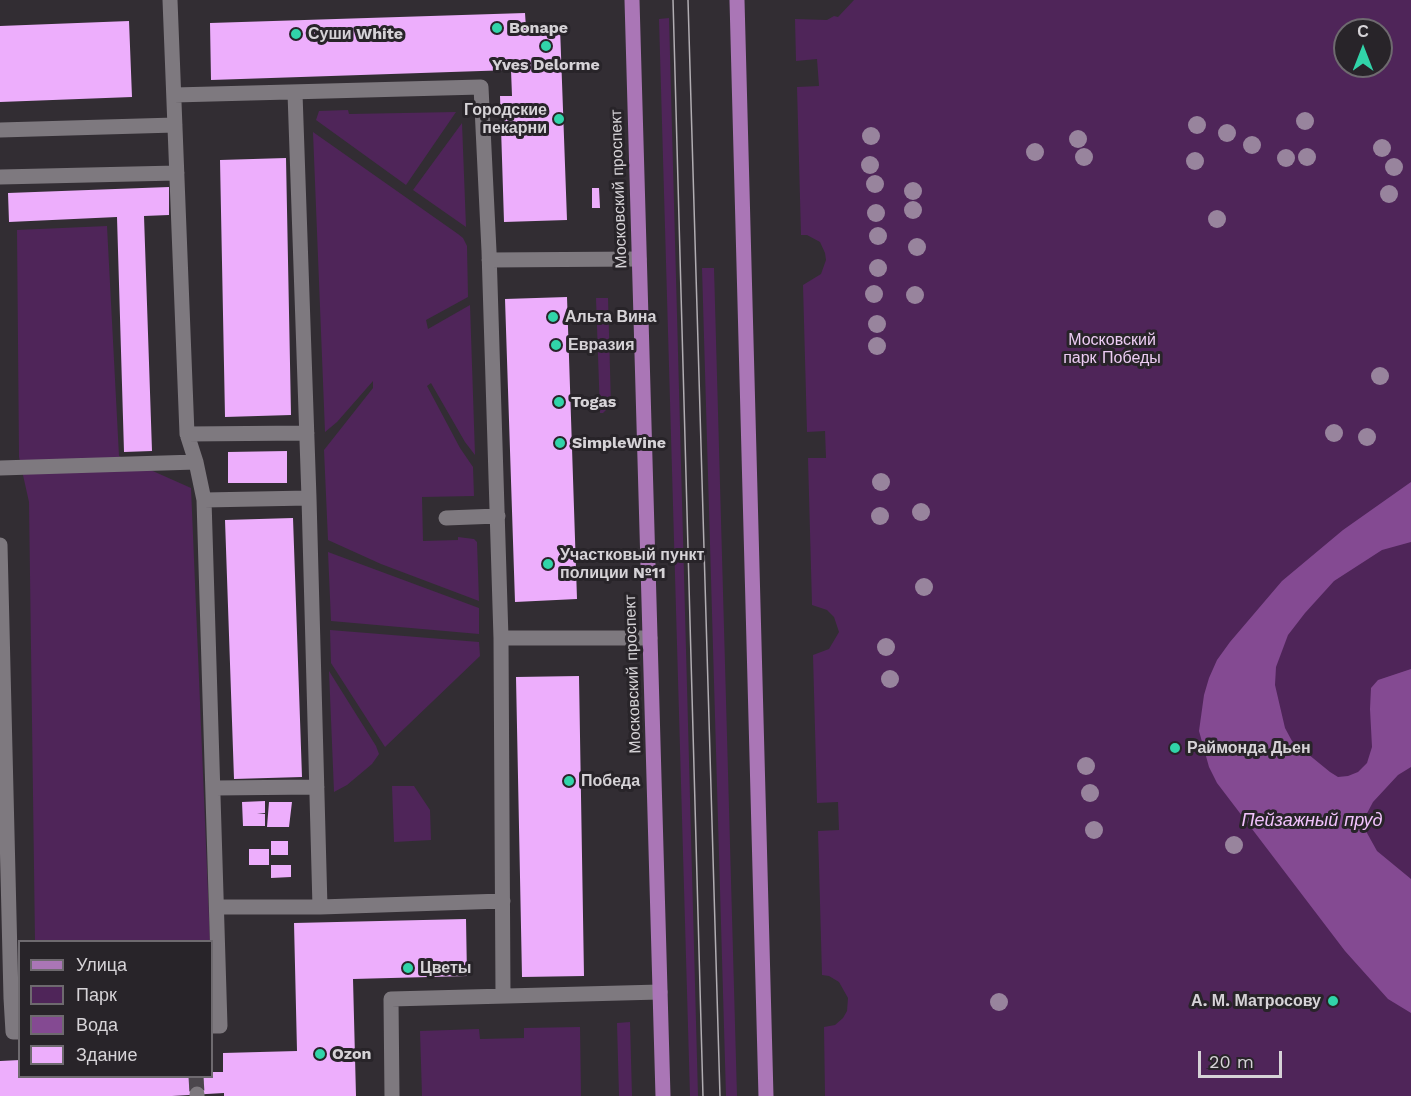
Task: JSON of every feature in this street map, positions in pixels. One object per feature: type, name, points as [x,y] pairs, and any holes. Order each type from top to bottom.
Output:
[{"type":"main road","name":"Московский проспект","points":[[632,0],[663,1096]]},
{"type":"main road","points":[[737,0],[766,1096]]},
{"type":"lane","points":[[170,0],[187,434],[204,500],[220,1026],[213,1026]]},
{"type":"lane","points":[[174,95],[481,87],[501,638],[503,996]]},
{"type":"lane","points":[[295,93],[320,907]]},
{"type":"lane","points":[[0,130],[176,125]]},
{"type":"lane","points":[[0,177],[177,173]]},
{"type":"lane","points":[[489,260],[639,259]]},
{"type":"lane","points":[[187,434],[307,433]]},
{"type":"lane","points":[[0,456],[0,474]]},
{"type":"lane","points":[[0,468],[196,462]]},
{"type":"lane","points":[[204,500],[309,498]]},
{"type":"lane","points":[[446,518],[498,516]]},
{"type":"lane","points":[[0,545],[5,998],[13,1032],[18,1032]]},
{"type":"lane","points":[[501,638],[650,638]]},
{"type":"lane","points":[[214,788],[317,787]]},
{"type":"lane","points":[[217,907],[320,907],[502,902]]},
{"type":"lane","points":[[392,1096],[391,999],[660,992]]},
{"type":"green space","name":"Московский парк Победы","points":[[854,0],[1411,0],[1411,1096],[825,1096],[824,1027],[835,1025],[843,1018],[847,1011],[848,998],[839,982],[822,975],[818,831],[839,830],[838,802],[817,803],[813,655],[829,649],[839,632],[834,617],[827,610],[812,605],[808,458],[826,458],[825,431],[807,432],[803,285],[821,274],[826,260],[820,242],[807,235],[801,235],[797,87],[819,86],[817,59],[796,61],[795,19],[827,20],[834,16],[838,17]]},
{"type":"green space","points":[[669,18],[698,1096],[690,1096],[659,19]]},
{"type":"green space","points":[[348,110],[349,114],[456,112],[406,185],[316,120],[319,111]]},
{"type":"green space","points":[[462,123],[466,227],[413,190]]},
{"type":"green space","points":[[313,132],[458,234],[467,246],[468,297],[426,320],[428,329],[470,305],[475,455],[431,383],[427,386],[460,448],[473,467],[474,496],[422,497],[423,541],[458,540],[458,537],[474,539],[477,542],[479,601],[381,564],[328,540],[324,450],[373,388],[373,381],[337,422],[325,432]]},
{"type":"green space","points":[[107,226],[119,456],[191,488],[210,940],[35,940],[29,502],[19,457],[17,230]]},
{"type":"green space","points":[[702,268],[714,268],[737,1096],[726,1096]]},
{"type":"green space","points":[[596,298],[608,298],[611,405],[603,413],[600,413]]},
{"type":"green space","points":[[328,552],[479,608],[479,634],[331,621]]},
{"type":"green space","points":[[330,630],[479,642],[480,656],[385,747],[331,663]]},
{"type":"green space","points":[[329,671],[379,754],[372,764],[347,785],[334,792]]},
{"type":"green space","points":[[392,786],[414,786],[430,810],[431,840],[394,842]]},
{"type":"green space","points":[[630,1022],[632,1096],[619,1096],[617,1023]]},
{"type":"green space","points":[[580,1027],[581,1096],[422,1096],[420,1031],[479,1029],[480,1039],[524,1038],[524,1028]]},
{"type":"water","name":"Пейзажный пруд","points":[[1411,482],[1411,542],[1382,550],[1334,581],[1288,635],[1276,667],[1275,685],[1285,728],[1292,741],[1338,777],[1348,776],[1358,772],[1367,763],[1372,747],[1371,688],[1378,680],[1411,669],[1411,767],[1398,775],[1373,802],[1364,819],[1367,833],[1377,851],[1411,879],[1411,1013],[1388,999],[1345,951],[1217,783],[1209,767],[1199,731],[1209,678],[1217,660],[1230,642],[1282,581],[1343,530]]},
{"type":"building","points":[[525,13],[526,28],[560,27],[567,220],[504,222],[500,96],[512,96],[511,70],[211,80],[210,23]]},
{"type":"building","points":[[129,21],[132,97],[0,102],[0,26]]},
{"type":"building","points":[[286,158],[291,415],[225,417],[220,160]]},
{"type":"building","points":[[169,187],[169,215],[144,216],[152,451],[124,452],[117,217],[9,222],[8,193]]},
{"type":"building","points":[[592,188],[599,188],[600,208],[592,208]]},
{"type":"building","points":[[567,297],[577,599],[515,602],[505,299]]},
{"type":"building","points":[[287,451],[287,483],[228,483],[228,452]]},
{"type":"building","points":[[293,518],[302,777],[234,779],[225,520]]},
{"type":"building","points":[[579,676],[584,976],[522,977],[516,677]]},
{"type":"building","points":[[265,801],[265,813],[257,813],[265,814],[265,826],[243,826],[242,802]]},
{"type":"building","points":[[269,802],[292,802],[289,827],[267,827]]},
{"type":"building","points":[[271,841],[288,841],[288,855],[271,855]]},
{"type":"building","points":[[249,849],[269,849],[269,865],[249,865]]},
{"type":"building","points":[[271,865],[291,865],[291,877],[271,878]]},
{"type":"building","points":[[466,919],[467,976],[353,979],[356,1096],[224,1096],[224,1093],[172,1096],[0,1096],[0,1061],[18,1060],[18,1078],[213,1078],[213,1072],[223,1072],[223,1053],[297,1051],[294,923]]},
{"type":"tunnel","points":[[196,1078],[197,1094]]},
{"type":"tram line","points":[[673,0],[703,1096]]},
{"type":"tram line","points":[[688,0],[720,1096]]},
{"type":"place","name":"Bonape","points":[[497,28]]},
{"type":"place","name":"Суши White","points":[[296,34]]},
{"type":"place","name":"Yves Delorme","points":[[546,46]]},
{"type":"place","name":"Городские пекарни","points":[[559,119]]},
{"type":"place","name":"Альта Вина","points":[[553,317]]},
{"type":"place","name":"Евразия","points":[[556,345]]},
{"type":"place","name":"Togas","points":[[559,402]]},
{"type":"place","name":"SimpleWine","points":[[560,443]]},
{"type":"place","name":"Участковый пункт полиции №11","points":[[548,564]]},
{"type":"place","name":"Раймонда Дьен","points":[[1175,748]]},
{"type":"place","name":"Победа","points":[[569,781]]},
{"type":"place","name":"Цветы","points":[[408,968]]},
{"type":"place","name":"А. М. Матросову","points":[[1333,1001]]},
{"type":"place","name":"Ozon","points":[[320,1054]]}]
